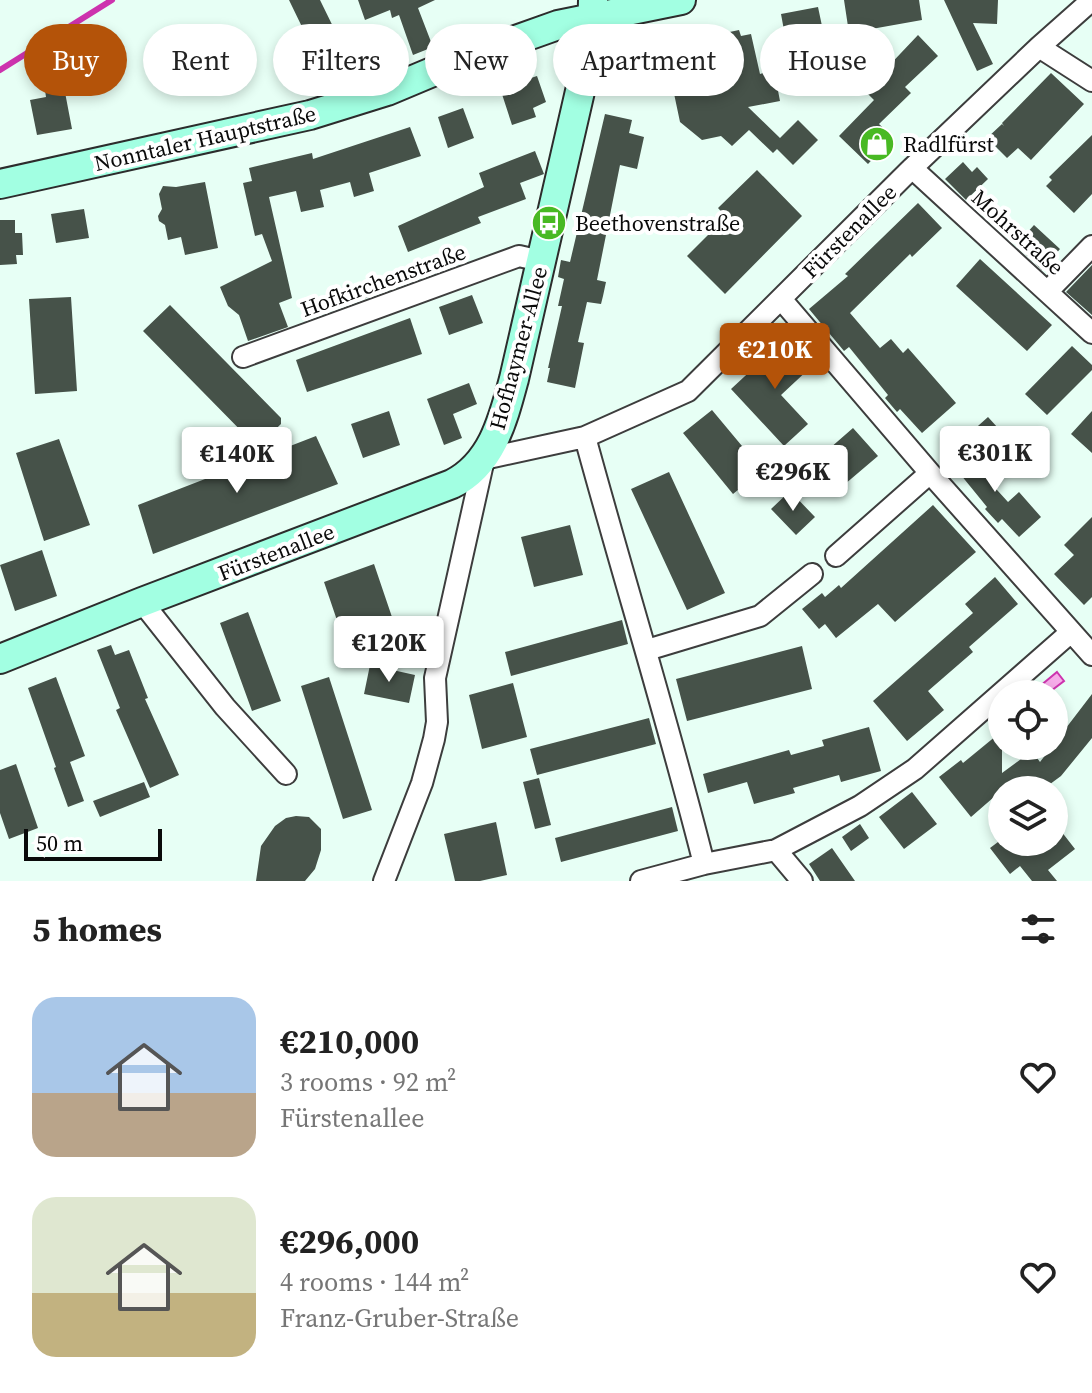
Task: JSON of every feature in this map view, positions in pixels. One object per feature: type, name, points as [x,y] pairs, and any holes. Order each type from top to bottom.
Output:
[{"type":"street","name":"Nonntaler Hauptstraße","points":[[0,184],[310,115],[387,91],[468,57],[543,31],[593,8],[681,0]]},
{"type":"street","name":"Fürstenallee","points":[[0,659],[452,484],[474,471],[484,459],[585,437],[688,391],[912,168],[1092,0]]},
{"type":"street","name":"Hofhaymer-Allee","points":[[484,459],[498,431],[510,394],[592,39],[593,8]]},
{"type":"street","points":[[1039,47],[1092,81]]},
{"type":"street","name":"Mohrstraße","points":[[912,168],[1092,333]]},
{"type":"street","points":[[1048,291],[1092,246]]},
{"type":"street","name":"Hofkirchenstraße","points":[[243,357],[519,256],[541,261]]},
{"type":"street","points":[[781,299],[1092,655]]},
{"type":"street","points":[[585,437],[627,592],[647,650],[704,864]]},
{"type":"street","points":[[384,881],[422,783],[434,739],[437,722],[435,678],[484,459]]},
{"type":"street","points":[[836,556],[930,473]]},
{"type":"street","points":[[647,650],[760,616],[812,574]]},
{"type":"street","points":[[142,602],[225,707],[286,774]]},
{"type":"street","points":[[641,881],[704,864],[776,850],[860,806],[915,769],[1071,632]]},
{"type":"street","points":[[776,850],[802,881]]},
{"type":"shaded area","points":[[1057,672],[1063,680],[1047,680]]},
{"type":"building","points":[[289,0],[320,0],[332,24],[301,24]]},
{"type":"building","points":[[358,0],[435,0],[418,8],[425,26],[425,50],[413,55],[409,44],[409,24],[402,24],[399,15],[392,18],[390,10],[365,20]]},
{"type":"building","points":[[844,0],[919,0],[922,20],[895,25],[848,24]]},
{"type":"building","points":[[944,0],[998,0],[997,24],[973,23],[993,64],[977,71]]},
{"type":"building","points":[[818,7],[822,24],[783,24],[781,14]]},
{"type":"building","points":[[751,34],[760,74],[760,96],[779,96],[780,101],[748,107],[780,138],[798,120],[818,140],[793,165],[777,149],[773,153],[749,130],[732,146],[721,136],[702,140],[680,122],[675,96],[744,96],[744,35]]},
{"type":"building","points":[[918,35],[938,56],[905,87],[911,93],[879,124],[893,137],[868,164],[839,136],[874,100],[870,96],[895,96],[895,59]]},
{"type":"building","points":[[1051,73],[1084,104],[1031,160],[1018,148],[1007,158],[987,138],[1002,124],[1004,126],[1002,123]]},
{"type":"building","points":[[537,76],[546,102],[533,108],[536,117],[512,125],[503,96],[537,96]]},
{"type":"building","points":[[66,96],[72,129],[37,135],[30,100]]},
{"type":"building","points":[[463,108],[474,138],[448,148],[438,117]]},
{"type":"building","points":[[605,114],[632,120],[629,133],[644,137],[637,169],[620,165],[597,280],[606,282],[601,304],[587,302],[578,342],[584,343],[575,388],[547,382],[548,368],[562,306],[558,306],[564,279],[558,277],[561,260],[570,262]]},
{"type":"building","points":[[410,127],[421,156],[369,173],[374,191],[354,197],[350,182],[320,190],[324,207],[301,212],[296,191],[269,197],[292,298],[279,303],[288,327],[248,341],[239,315],[228,306],[220,287],[272,261],[262,234],[255,236],[243,183],[252,181],[249,168],[312,153],[313,159]]},
{"type":"building","points":[[1092,135],[1092,194],[1074,213],[1046,186],[1052,180],[1049,177]]},
{"type":"building","points":[[535,151],[544,174],[520,183],[526,199],[478,217],[481,223],[408,252],[398,226],[484,187],[479,173]]},
{"type":"building","points":[[963,162],[972,172],[977,167],[988,179],[966,200],[945,179]]},
{"type":"building","points":[[757,170],[802,216],[725,294],[687,256],[726,217],[718,208]]},
{"type":"building","points":[[205,182],[218,248],[185,255],[181,237],[168,240],[165,225],[159,221],[162,209],[159,194],[163,186]]},
{"type":"building","points":[[918,203],[942,228],[912,257],[910,254],[850,313],[880,348],[891,339],[903,353],[908,348],[956,403],[922,433],[900,409],[897,412],[885,398],[888,395],[849,347],[844,351],[809,309],[848,276],[845,274]]},
{"type":"building","points":[[84,209],[89,238],[56,243],[51,214]]},
{"type":"building","points":[[0,220],[15,220],[15,233],[22,233],[23,255],[16,255],[17,264],[0,265]]},
{"type":"building","points":[[1034,225],[1060,249],[1042,270],[1016,245]]},
{"type":"building","points":[[980,259],[1052,325],[1027,351],[956,286]]},
{"type":"building","points":[[1092,265],[1092,315],[1066,292]]},
{"type":"building","points":[[365,284],[369,297],[346,305],[342,294]]},
{"type":"building","points":[[472,295],[483,323],[449,335],[439,307]]},
{"type":"building","points":[[71,297],[77,391],[35,394],[29,299]]},
{"type":"building","points":[[170,305],[281,418],[281,424],[257,447],[143,331]]},
{"type":"building","points":[[410,318],[422,354],[307,392],[296,360]]},
{"type":"building","points":[[785,339],[811,367],[781,395],[808,424],[784,446],[731,389]]},
{"type":"building","points":[[1072,346],[1092,365],[1092,370],[1047,415],[1025,394]]},
{"type":"building","points":[[469,383],[477,404],[453,414],[462,438],[444,445],[427,399]]},
{"type":"building","points":[[712,410],[762,470],[733,494],[683,433]]},
{"type":"building","points":[[389,411],[400,445],[363,458],[351,424]]},
{"type":"building","points":[[1092,411],[1092,453],[1071,434]]},
{"type":"building","points":[[988,417],[998,428],[979,445],[969,434]]},
{"type":"building","points":[[853,428],[878,456],[838,490],[814,462]]},
{"type":"building","points":[[316,436],[338,484],[153,554],[138,505]]},
{"type":"building","points":[[59,439],[90,525],[44,541],[16,453]]},
{"type":"building","points":[[974,446],[995,473],[987,479],[1008,502],[1019,492],[1041,517],[1019,537],[1002,519],[998,523],[985,509],[987,507],[952,464]]},
{"type":"building","points":[[669,472],[725,593],[687,610],[631,489]]},
{"type":"building","points":[[790,491],[815,517],[796,535],[771,509]]},
{"type":"building","points":[[933,505],[976,552],[895,622],[878,604],[836,638],[825,624],[819,629],[802,609],[822,593],[825,597],[839,585],[841,588]]},
{"type":"building","points":[[1092,517],[1092,597],[1084,605],[1054,574],[1074,555],[1064,545]]},
{"type":"building","points":[[570,525],[583,575],[534,587],[521,537]]},
{"type":"building","points":[[42,550],[57,596],[15,611],[0,565]]},
{"type":"building","points":[[374,564],[393,620],[343,638],[324,582]]},
{"type":"building","points":[[995,577],[1018,604],[969,647],[973,652],[928,691],[944,710],[907,741],[873,701],[973,613],[965,604]]},
{"type":"building","points":[[248,612],[281,701],[252,711],[220,623]]},
{"type":"building","points":[[622,620],[628,644],[511,676],[505,652]]},
{"type":"building","points":[[111,645],[115,655],[129,650],[148,698],[145,699],[179,775],[150,788],[116,710],[120,708],[97,650]]},
{"type":"building","points":[[802,646],[812,689],[687,721],[676,679]]},
{"type":"building","points":[[370,665],[415,675],[409,703],[364,694]]},
{"type":"building","points":[[56,677],[85,756],[70,762],[84,801],[68,807],[28,688]]},
{"type":"building","points":[[329,677],[372,810],[343,819],[301,686]]},
{"type":"building","points":[[513,683],[527,737],[482,749],[469,695]]},
{"type":"building","points":[[1092,694],[1092,738],[1061,776],[988,776],[988,802],[971,817],[939,777],[988,742],[988,760],[1002,760],[1002,773],[1020,760],[1068,760],[1068,725]]},
{"type":"building","points":[[649,718],[656,744],[537,775],[530,749]]},
{"type":"building","points":[[869,727],[881,771],[841,782],[839,775],[793,788],[795,793],[754,804],[747,782],[708,793],[703,774],[789,750],[791,755],[824,746],[822,740]]},
{"type":"building","points":[[16,764],[38,828],[9,839],[0,813],[0,770]]},
{"type":"building","points":[[539,778],[551,825],[535,829],[523,782]]},
{"type":"building","points":[[144,782],[150,797],[100,817],[93,801]]},
{"type":"building","points":[[912,792],[937,824],[904,849],[879,817]]},
{"type":"building","points":[[672,807],[678,831],[561,862],[555,838]]},
{"type":"building","points":[[309,817],[321,829],[321,850],[315,869],[305,881],[256,881],[261,846],[275,826],[286,818]]},
{"type":"building","points":[[496,822],[507,875],[480,881],[455,881],[444,834]]},
{"type":"building","points":[[860,824],[869,838],[851,851],[842,837]]},
{"type":"building","points":[[1068,840],[1075,849],[1068,854]]},
{"type":"building","points":[[832,848],[855,881],[820,881],[809,864]]},
{"type":"building","points":[[996,856],[1066,856],[1048,870],[1057,881],[1032,881],[1020,866],[1010,874]]},
{"type":"waterway","points":[[0,70],[112,0]]},
{"type":"place","name":"Radlfürst","points":[[877,144]]},
{"type":"place","name":"Beethovenstraße","points":[[549,223]]}]
